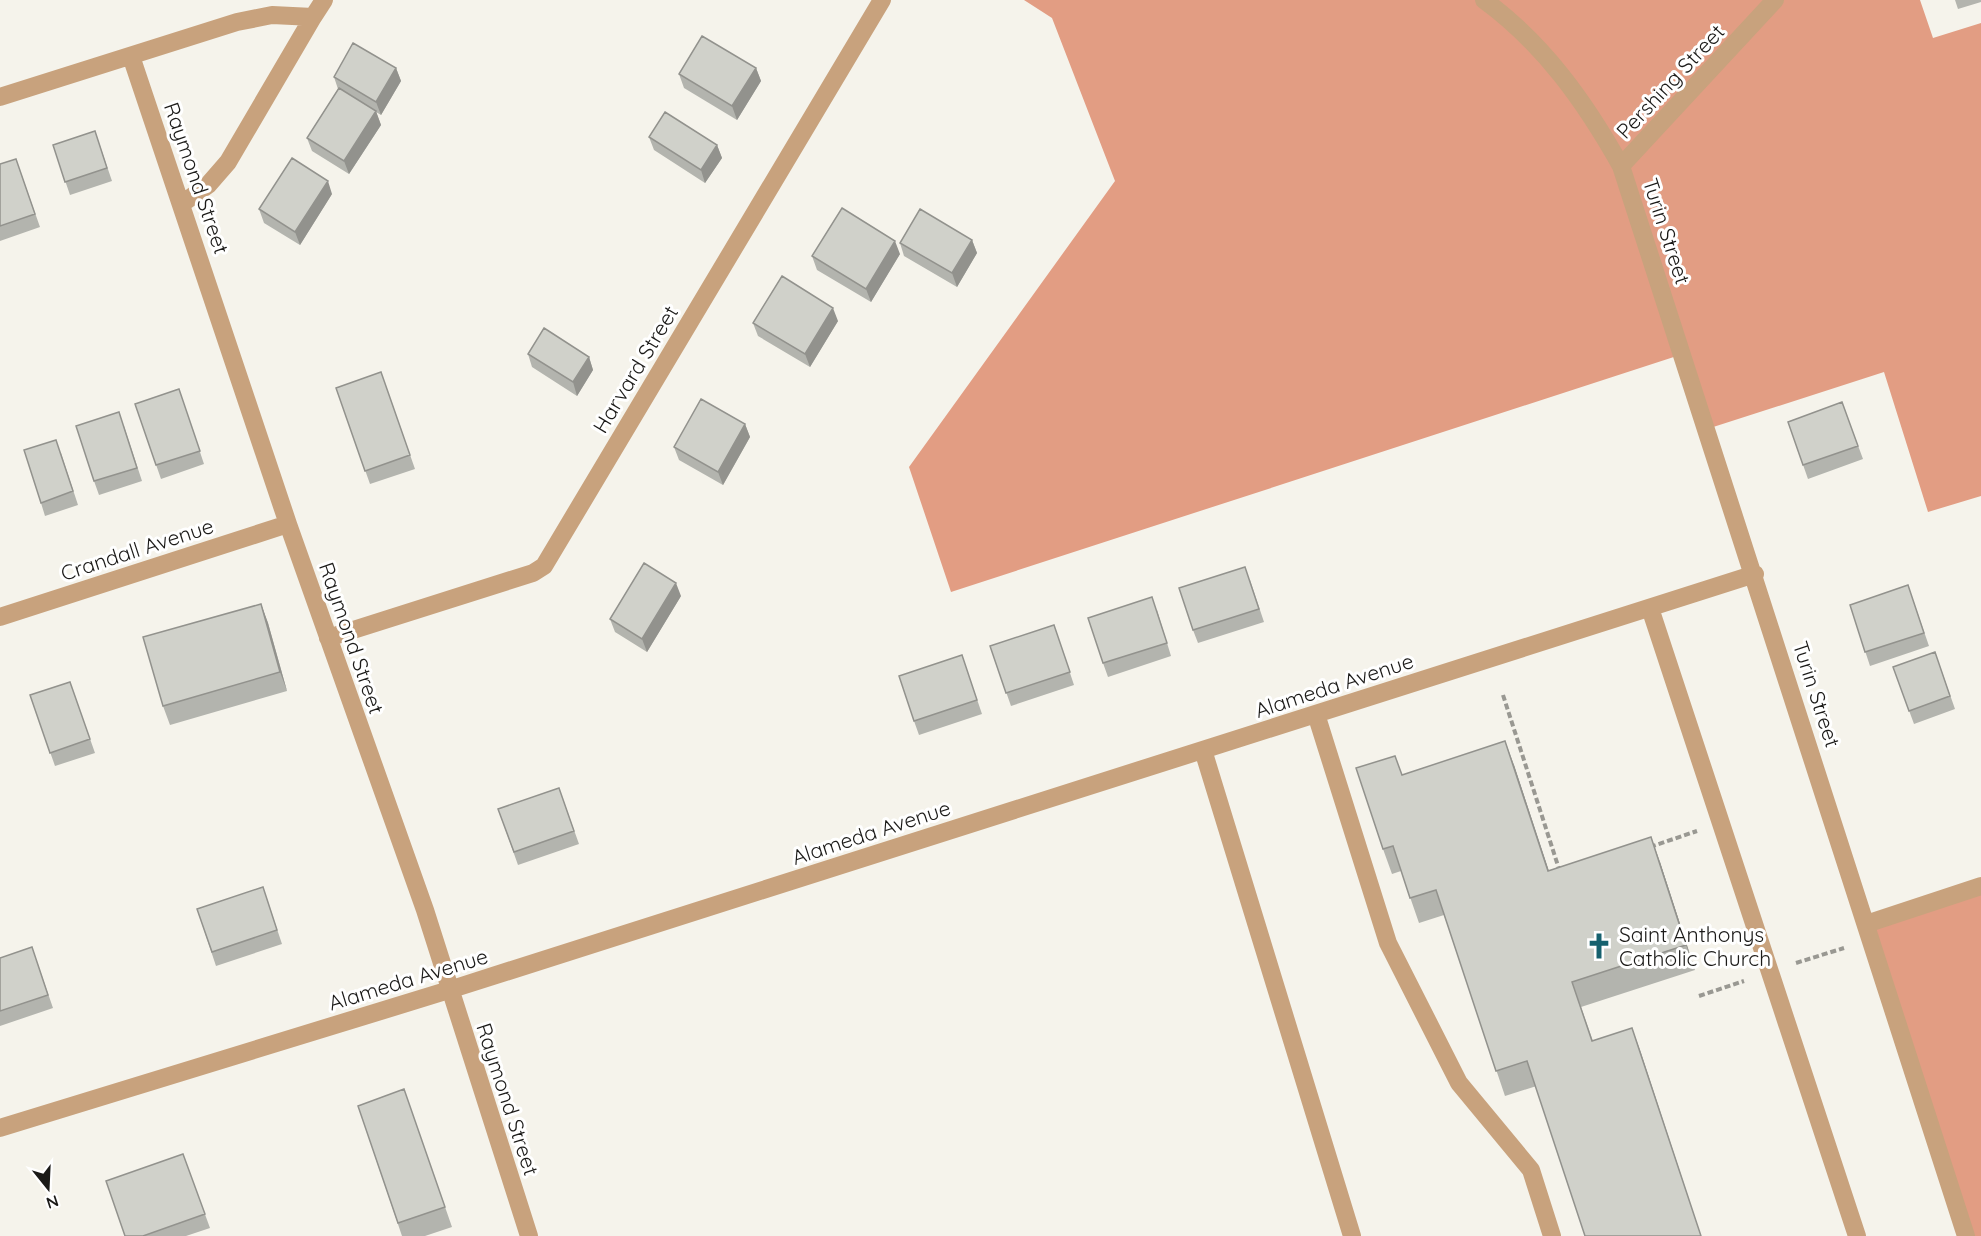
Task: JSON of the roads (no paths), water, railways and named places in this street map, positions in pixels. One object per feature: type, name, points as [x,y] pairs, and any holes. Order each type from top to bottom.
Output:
[{"type":"street","points":[[183,203],[208,185],[228,162],[324,0]]},
{"type":"street","name":"Harvard Street","points":[[328,638],[533,573],[544,566],[882,0]]},
{"type":"street","name":"Turin Street","points":[[1484,0],[1508,18],[1542,50],[1594,117],[1622,166],[1966,1236]]},
{"type":"street","name":"Pershing Street","points":[[1622,166],[1775,0]]},
{"type":"street","points":[[0,98],[237,22],[272,15],[313,17]]},
{"type":"street","name":"Raymond Street","points":[[131,56],[183,203],[288,524],[425,910],[529,1236]]},
{"type":"street","name":"Crandall Avenue","points":[[0,617],[288,524]]},
{"type":"street","name":"Alameda Avenue","points":[[0,1128],[449,990],[1755,574]]},
{"type":"street","points":[[1650,608],[1857,1236]]},
{"type":"street","points":[[1316,714],[1388,943],[1460,1083],[1531,1170],[1552,1236]]},
{"type":"street","points":[[1203,750],[1352,1236]]},
{"type":"street","points":[[1866,924],[1981,886]]},
{"type":"place","name":"Saint Anthonys Catholic Church","points":[[1599,946]]}]
